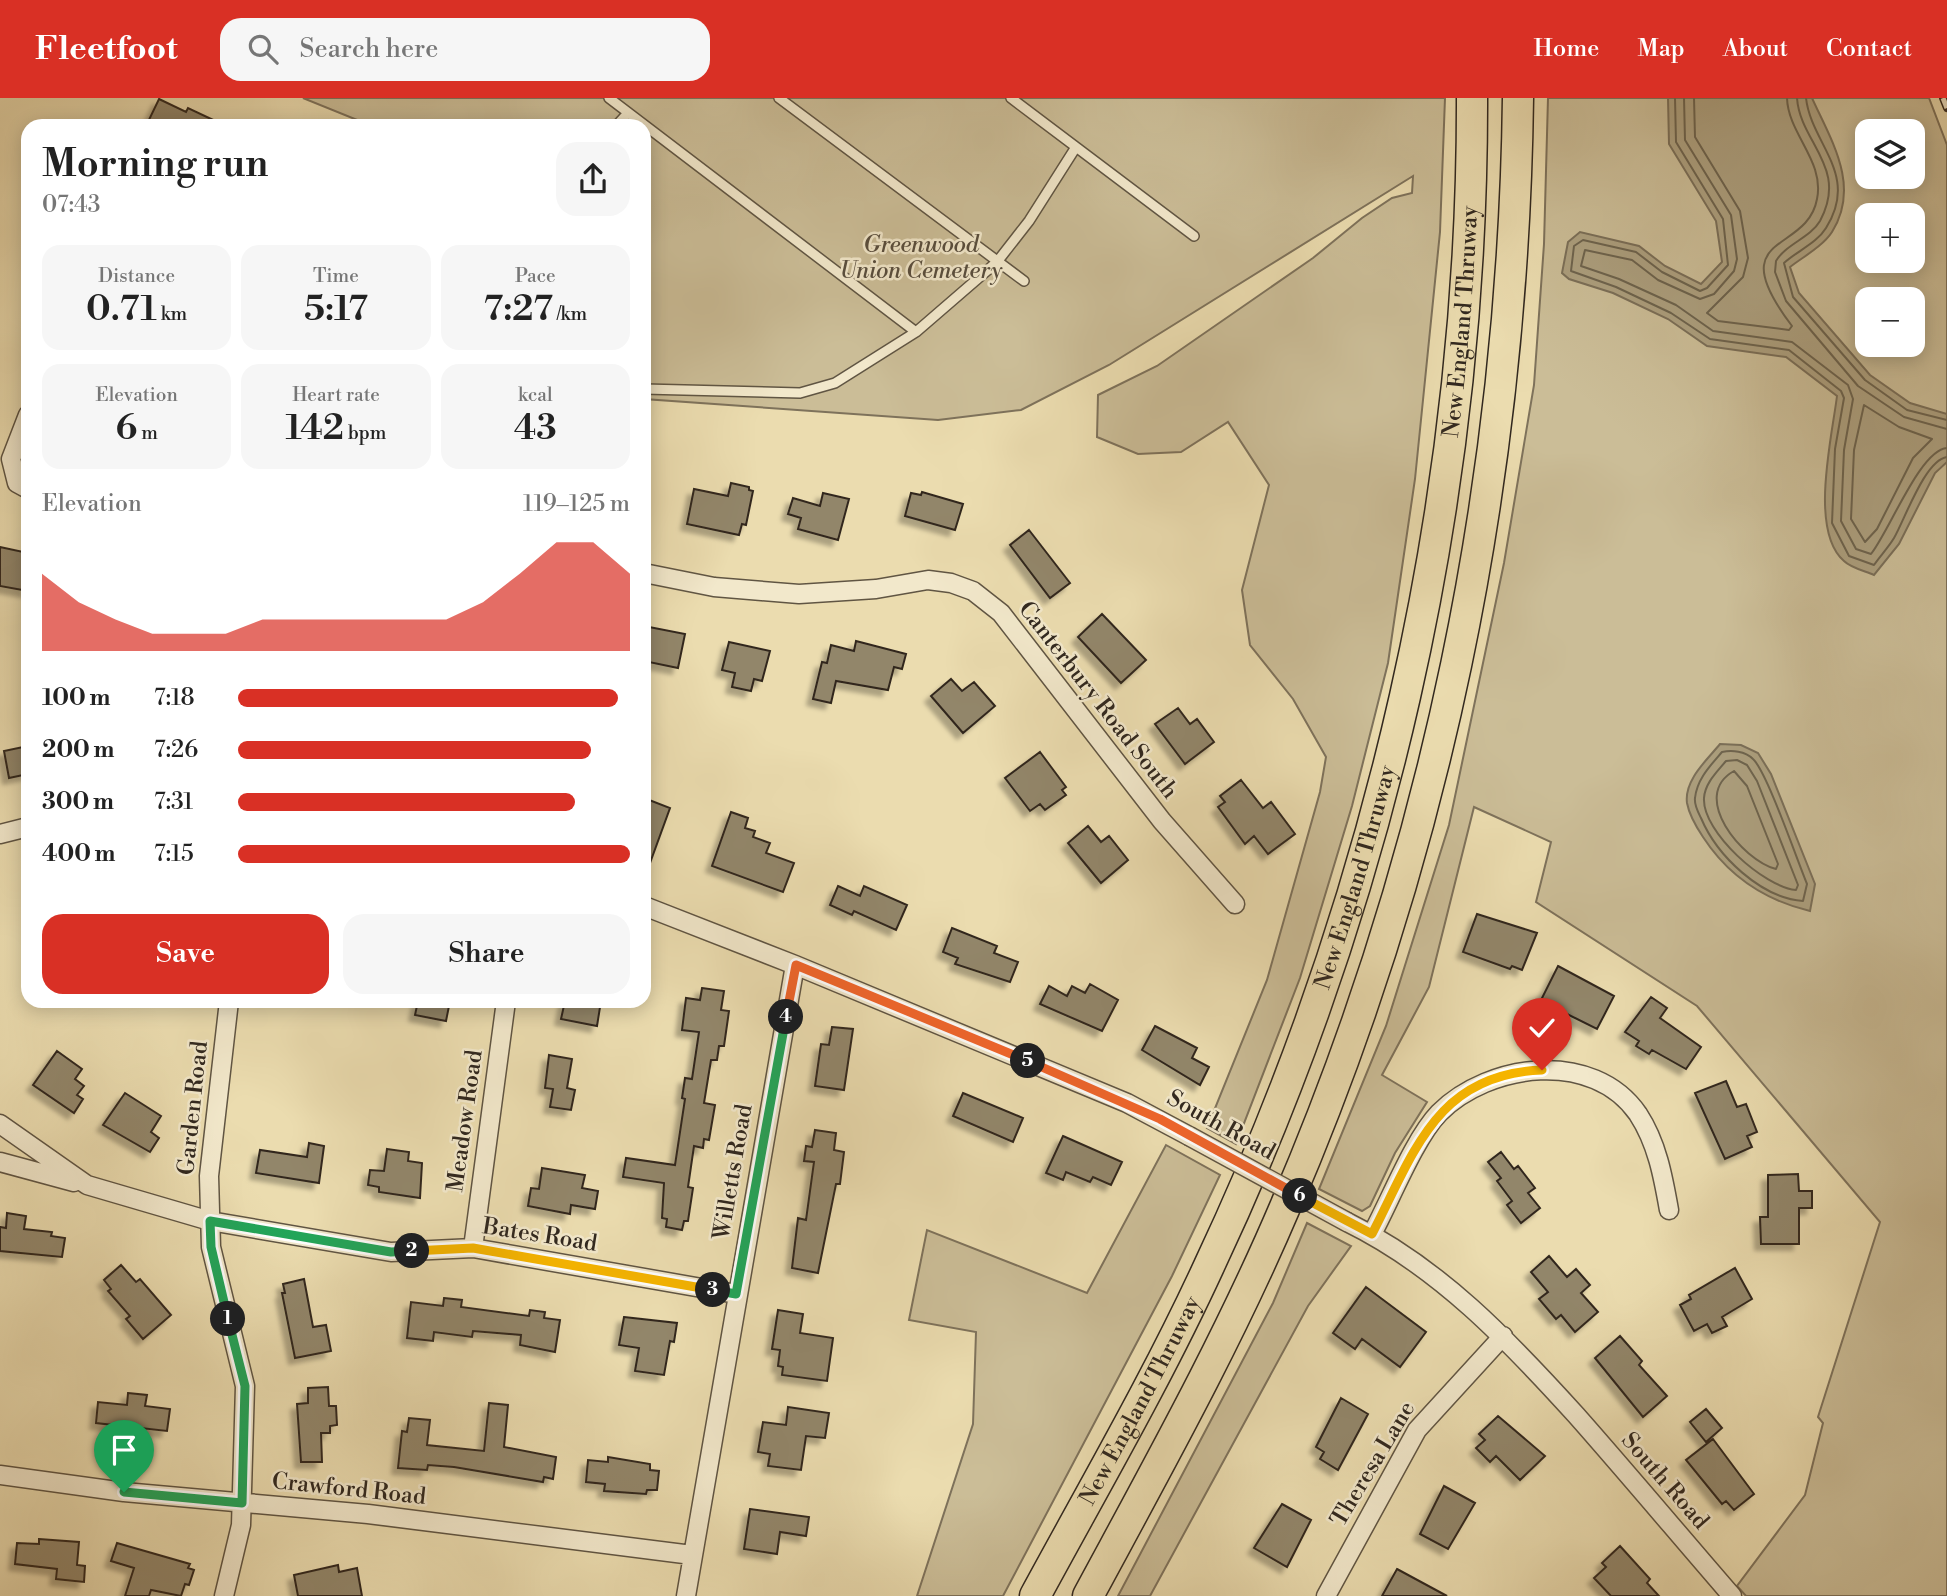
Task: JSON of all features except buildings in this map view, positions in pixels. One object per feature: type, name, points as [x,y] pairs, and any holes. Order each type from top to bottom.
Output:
[{"type":"highway","name":"New England Thruway","points":[[1035,1596],[1177,1332],[1239,1199],[1295,1062],[1364,853],[1401,711],[1442,495],[1466,275],[1472,98]]},
{"type":"highway","name":"New England Thruway","points":[[1088,1596],[1189,1408],[1255,1276],[1340,1070],[1401,888],[1440,744],[1476,568],[1504,373],[1515,225],[1518,98]]},
{"type":"highway","points":[[1515,225],[1527,98]]},
{"type":"street","points":[[21,433],[11,459],[21,483]]},
{"type":"street","name":"Canterbury Road South","points":[[651,574],[714,587],[799,594],[876,589],[928,580],[951,583],[973,591],[1001,613],[1162,821],[1235,904]]},
{"type":"street","points":[[0,834],[21,829]]},
{"type":"street","name":"South Road","points":[[651,909],[796,965],[1127,1103],[1372,1234],[1429,1272],[1503,1336],[1732,1596]]},
{"type":"street","name":"Willetts Road","points":[[686,1596],[736,1294],[796,965]]},
{"type":"street","name":"Garden Road","points":[[224,1596],[241,1525],[245,1386],[211,1247],[209,1176],[228,1008]]},
{"type":"street","name":"Meadow Road","points":[[473,1248],[505,1008]]},
{"type":"street","points":[[1372,1234],[1437,1115],[1474,1086],[1518,1070],[1570,1074],[1595,1081],[1617,1093],[1636,1112],[1651,1137],[1661,1167],[1669,1210]]},
{"type":"street","points":[[0,1124],[87,1185]]},
{"type":"street","points":[[0,1162],[87,1185]]},
{"type":"street","name":"Bates Road","points":[[87,1185],[210,1221],[391,1252],[473,1248],[736,1294]]},
{"type":"street","name":"Theresa Lane","points":[[1326,1596],[1417,1430],[1503,1336]]},
{"type":"street","name":"Crawford Road","points":[[0,1475],[124,1492],[368,1514],[692,1555]]},
{"type":"lane","points":[[609,98],[636,119]]},
{"type":"lane","points":[[779,98],[1024,281]]},
{"type":"lane","points":[[1011,98],[1194,236]]},
{"type":"lane","points":[[622,119],[628,113]]},
{"type":"lane","points":[[651,130],[916,332]]},
{"type":"lane","points":[[651,390],[800,393],[819,390],[916,332],[997,262],[1029,221],[1076,147]]},
{"type":"green space","name":"Greenwood Union Cemetery","points":[[303,98],[1445,98],[1440,232],[1415,479],[1388,663],[1352,806],[1300,978],[1236,1144],[1207,1128],[1267,980],[1320,792],[1326,757],[1293,699],[1250,645],[1242,590],[1269,485],[1228,422],[1181,452],[1138,454],[1097,437],[1098,395],[1157,366],[1313,258],[1362,218],[1392,198],[1412,193],[1413,176],[1109,365],[1021,410],[938,420],[651,400],[651,119],[355,119]]},
{"type":"green space","points":[[1548,98],[1929,98],[1947,145],[1947,1596],[1746,1596],[1737,1586],[1805,1495],[1823,1423],[1818,1417],[1880,1222],[1697,1006],[1536,902],[1551,842],[1474,807],[1429,987],[1382,1075],[1427,1102],[1395,1153],[1370,1206],[1362,1211],[1319,1189],[1386,1026],[1449,825],[1504,563],[1534,385],[1544,244]]},
{"type":"green space","points":[[1166,1145],[1220,1175],[1172,1276],[1003,1596],[917,1596],[973,1424],[976,1332],[909,1320],[927,1230],[1087,1293]]},
{"type":"green space","points":[[1307,1223],[1351,1246],[1308,1306],[1150,1596],[1118,1596],[1273,1303]]},
{"type":"water","points":[[1668,98],[1812,98],[1827,130],[1840,164],[1844,198],[1832,232],[1818,247],[1790,267],[1799,293],[1870,375],[1910,403],[1947,414],[1947,462],[1935,473],[1899,544],[1874,575],[1844,561],[1833,547],[1827,528],[1826,483],[1837,396],[1786,357],[1707,346],[1668,319],[1613,293],[1569,279],[1562,273],[1568,242],[1580,232],[1639,246],[1665,266],[1701,284],[1722,262],[1716,221],[1669,144]]},
{"type":"water","points":[[1720,744],[1741,745],[1758,753],[1771,774],[1815,884],[1810,911],[1778,900],[1749,885],[1724,864],[1696,825],[1687,803],[1689,786]]},
{"type":"railway","points":[[1943,98],[1947,108]]},
{"type":"route","points":[[124,1492],[242,1503],[245,1386],[211,1247],[210,1221],[391,1252],[473,1248],[736,1294],[796,965],[1127,1103],[1372,1234],[1437,1115],[1474,1086],[1496,1076],[1518,1070],[1542,1070]]}]
